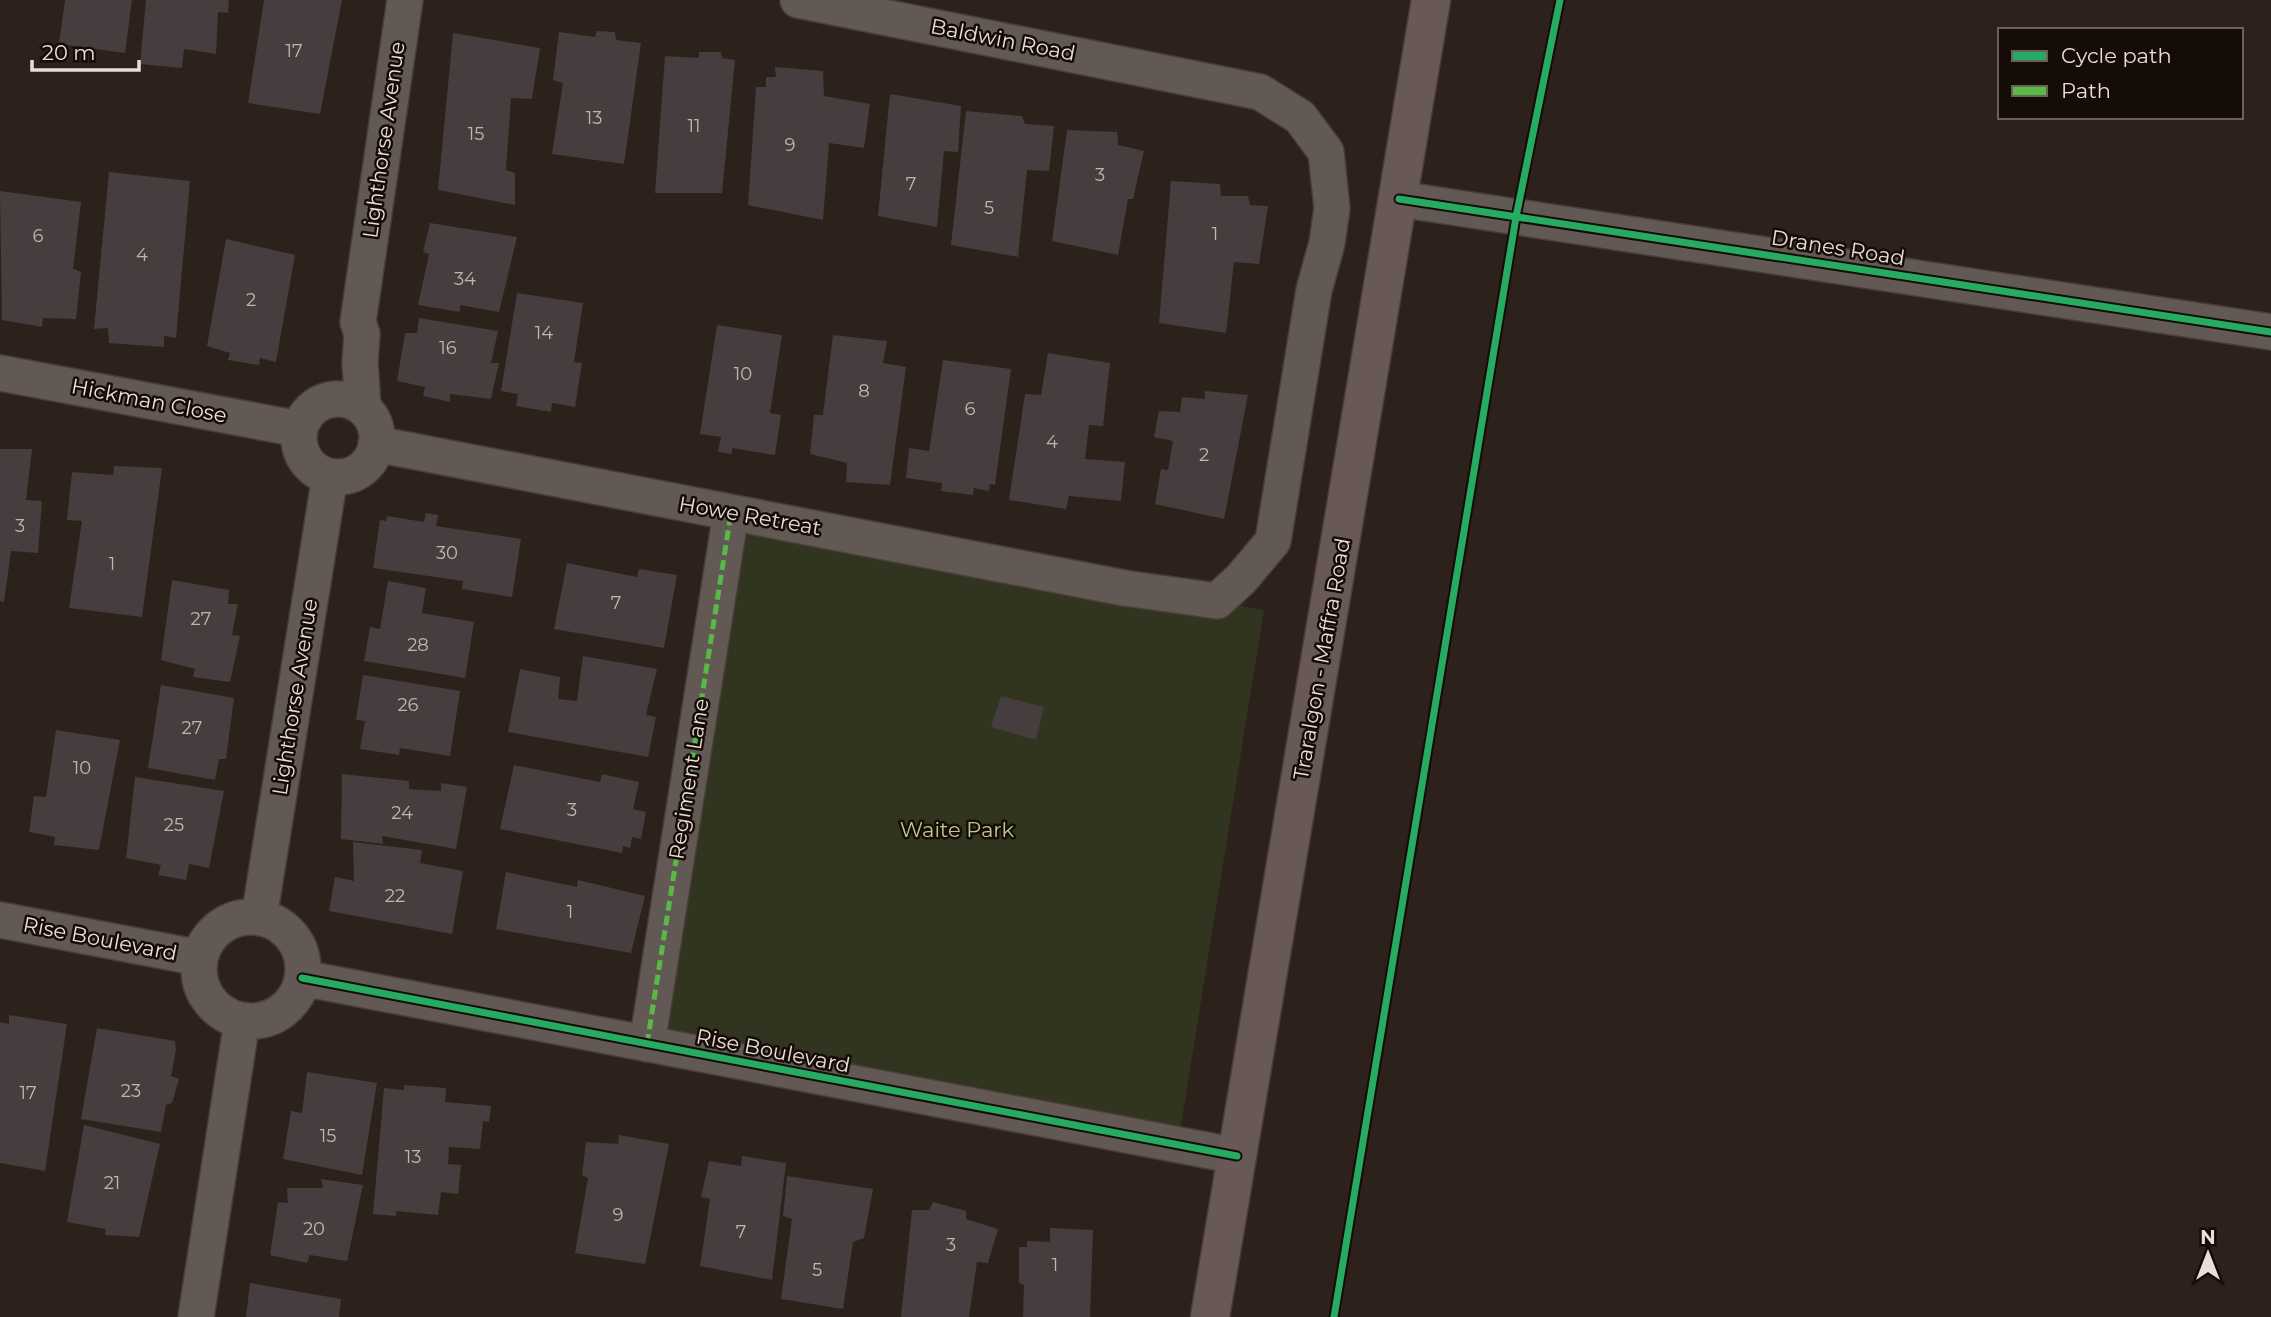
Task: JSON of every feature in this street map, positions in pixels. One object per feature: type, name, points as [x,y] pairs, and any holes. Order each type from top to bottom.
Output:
[{"type":"main road","name":"Traralgon - Maffra Road","points":[[1210,1317],[1431,0]]},
{"type":"street","name":"Lighthorse Avenue","points":[[363,408],[360,362],[362,334],[358,322],[405,0]]},
{"type":"street","name":"Baldwin Road","points":[[798,0],[1260,92],[1300,117],[1326,152],[1332,208],[1327,243],[1314,290],[1273,541],[1241,579],[1217,601],[1124,588]]},
{"type":"street","name":"Dranes Road","points":[[1399,199],[2271,332]]},
{"type":"street","name":"Lighthorse Avenue","points":[[325,400],[341,356],[345,331],[358,322]]},
{"type":"street","name":"Hickman Close","points":[[0,373],[299,429]]},
{"type":"street","points":[[338,398],[352,401],[372,418],[376,444],[365,466],[354,473],[330,476],[318,472],[301,454],[299,429],[304,417],[313,407],[325,400],[338,398]]},
{"type":"street","name":"Howe Retreat","points":[[376,444],[1124,588]]},
{"type":"street","name":"Lighthorse Avenue","points":[[259,918],[330,476]]},
{"type":"street","name":"Regiment Lane","points":[[647,1044],[731,513]]},
{"type":"street","points":[[243,918],[259,918],[275,923],[292,939],[302,961],[302,978],[297,993],[287,1006],[274,1016],[259,1021],[242,1021],[226,1015],[213,1005],[204,991],[199,975],[200,958],[215,931],[229,922],[243,918]]},
{"type":"street","name":"Rise Boulevard","points":[[0,920],[200,958]]},
{"type":"street","name":"Rise Boulevard","points":[[302,978],[1237,1156]]},
{"type":"street","points":[[196,1317],[242,1021]]},
{"type":"green space","name":"Waite Park","points":[[731,513],[1264,610],[1178,1144],[647,1044]]},
{"type":"building","points":[[65,0],[132,0],[125,53],[59,44]]},
{"type":"building","points":[[146,0],[229,0],[228,13],[218,12],[216,54],[184,49],[182,68],[140,64]]},
{"type":"building","points":[[264,0],[342,0],[320,114],[248,103]]},
{"type":"building","points":[[597,31],[615,32],[616,40],[641,43],[624,164],[552,154],[563,83],[553,80],[559,32],[595,37]]},
{"type":"building","points":[[453,33],[540,48],[532,99],[511,98],[506,170],[515,173],[515,205],[438,190]]},
{"type":"building","points":[[699,52],[721,52],[722,58],[735,60],[722,193],[655,193],[665,56],[699,58]]},
{"type":"building","points":[[775,67],[823,71],[824,96],[870,104],[864,148],[829,143],[823,220],[748,205],[756,87],[766,87],[766,77],[776,77]]},
{"type":"building","points":[[890,94],[961,106],[958,152],[944,151],[937,227],[878,216]]},
{"type":"building","points":[[966,111],[1022,116],[1025,124],[1054,126],[1049,171],[1027,170],[1018,257],[951,245]]},
{"type":"building","points":[[1067,130],[1117,132],[1118,145],[1144,151],[1133,199],[1128,199],[1118,255],[1052,241]]},
{"type":"building","points":[[109,172],[190,181],[176,338],[164,336],[164,347],[109,343],[108,328],[94,329]]},
{"type":"building","points":[[1171,181],[1220,184],[1221,196],[1248,196],[1250,205],[1268,206],[1259,264],[1234,262],[1226,333],[1159,323]]},
{"type":"building","points":[[0,191],[81,202],[73,269],[81,272],[76,319],[43,318],[42,327],[2,320]]},
{"type":"building","points":[[430,223],[517,237],[499,312],[460,305],[460,312],[418,305],[429,254],[423,252]]},
{"type":"building","points":[[226,239],[295,255],[276,362],[260,358],[259,365],[228,360],[230,353],[207,346]]},
{"type":"building","points":[[517,293],[583,303],[574,362],[582,363],[575,407],[552,403],[551,412],[516,406],[518,394],[501,391]]},
{"type":"building","points":[[419,318],[498,331],[491,363],[499,363],[491,399],[450,394],[450,402],[423,396],[425,387],[397,381],[405,333],[417,333]]},
{"type":"building","points":[[717,325],[782,335],[770,413],[781,415],[775,455],[732,448],[732,454],[718,452],[721,437],[700,434]]},
{"type":"building","points":[[833,335],[887,341],[883,363],[906,367],[890,485],[846,482],[847,463],[810,454],[814,415],[823,415]]},
{"type":"building","points":[[1048,353],[1110,363],[1103,426],[1089,425],[1085,459],[1125,462],[1121,501],[1069,496],[1066,509],[1009,500],[1025,394],[1041,395]]},
{"type":"building","points":[[943,360],[1011,369],[995,485],[990,484],[989,491],[974,488],[973,495],[941,491],[942,483],[906,478],[909,448],[929,451]]},
{"type":"building","points":[[1205,391],[1248,395],[1224,519],[1155,504],[1161,469],[1168,470],[1173,441],[1154,437],[1159,411],[1180,412],[1182,397],[1205,399]]},
{"type":"building","points":[[0,449],[32,449],[26,500],[42,501],[38,553],[11,551],[4,602],[0,601]]},
{"type":"building","points":[[114,466],[162,468],[142,617],[69,608],[82,521],[67,520],[72,472],[113,475]]},
{"type":"building","points":[[426,513],[438,515],[436,526],[521,539],[512,597],[462,589],[463,581],[373,568],[380,520],[386,521],[387,516],[424,522]]},
{"type":"building","points":[[567,563],[637,577],[639,569],[677,575],[664,648],[554,629]]},
{"type":"building","points":[[172,580],[229,590],[228,604],[238,604],[232,635],[240,636],[230,682],[193,677],[195,669],[161,660]]},
{"type":"building","points":[[388,581],[426,588],[422,613],[474,622],[465,678],[364,661],[370,627],[380,629]]},
{"type":"building","points":[[583,656],[657,669],[646,715],[656,717],[648,757],[508,732],[520,669],[560,677],[558,699],[577,701]]},
{"type":"building","points":[[363,675],[460,691],[450,756],[400,748],[399,755],[360,749],[365,721],[356,720]]},
{"type":"building","points":[[161,685],[234,698],[226,759],[219,759],[215,780],[148,768]]},
{"type":"building","points":[[1001,696],[1044,707],[1036,740],[991,727]]},
{"type":"building","points":[[56,730],[120,740],[99,850],[54,845],[55,837],[29,832],[34,796],[46,797]]},
{"type":"building","points":[[514,765],[600,782],[602,774],[639,782],[633,809],[646,812],[641,839],[632,837],[630,848],[623,846],[622,853],[500,829]]},
{"type":"building","points":[[342,774],[409,781],[409,789],[441,791],[441,783],[467,787],[456,849],[382,836],[383,844],[341,839]]},
{"type":"building","points":[[135,777],[224,791],[209,868],[189,864],[186,880],[158,875],[161,865],[126,858]]},
{"type":"building","points":[[353,842],[422,850],[420,863],[463,871],[452,934],[329,911],[335,877],[354,881]]},
{"type":"building","points":[[506,872],[577,887],[578,880],[645,896],[631,953],[496,929]]},
{"type":"building","points":[[9,1015],[67,1024],[45,1171],[0,1163],[0,1022],[9,1024]]},
{"type":"building","points":[[97,1028],[175,1041],[171,1076],[179,1079],[172,1103],[166,1105],[161,1132],[81,1119]]},
{"type":"building","points":[[307,1072],[377,1083],[362,1175],[283,1159],[291,1111],[302,1113]]},
{"type":"building","points":[[404,1085],[446,1088],[445,1102],[491,1106],[489,1122],[483,1121],[480,1149],[449,1147],[448,1164],[461,1165],[458,1194],[441,1192],[438,1215],[396,1211],[396,1216],[373,1214],[384,1088],[404,1090]]},
{"type":"building","points":[[84,1125],[160,1144],[139,1237],[105,1235],[106,1229],[67,1222]]},
{"type":"building","points":[[619,1135],[669,1144],[645,1264],[575,1253],[588,1178],[582,1175],[586,1142],[618,1144]]},
{"type":"building","points":[[742,1156],[786,1163],[772,1280],[700,1266],[710,1199],[701,1197],[709,1161],[741,1166]]},
{"type":"building","points":[[787,1176],[873,1189],[864,1238],[853,1242],[843,1309],[781,1299],[792,1219],[783,1216]]},
{"type":"building","points":[[321,1179],[363,1185],[347,1261],[310,1255],[307,1263],[270,1255],[278,1202],[288,1203],[287,1188],[323,1188]]},
{"type":"building","points":[[933,1202],[966,1211],[966,1219],[998,1229],[988,1263],[977,1262],[969,1317],[901,1317],[912,1210],[929,1210]]},
{"type":"building","points":[[1050,1228],[1093,1230],[1090,1317],[1023,1317],[1024,1285],[1019,1283],[1019,1247],[1027,1247],[1027,1241],[1050,1242]]},
{"type":"building","points":[[250,1283],[341,1299],[339,1317],[246,1317]]},
{"type":"marked path","points":[[647,1044],[731,513]]},
{"type":"cycle path","points":[[1334,1317],[1516,217],[1560,0]]},
{"type":"cycle path","points":[[1399,199],[2271,332]]},
{"type":"cycle path","points":[[302,978],[1237,1156]]}]
